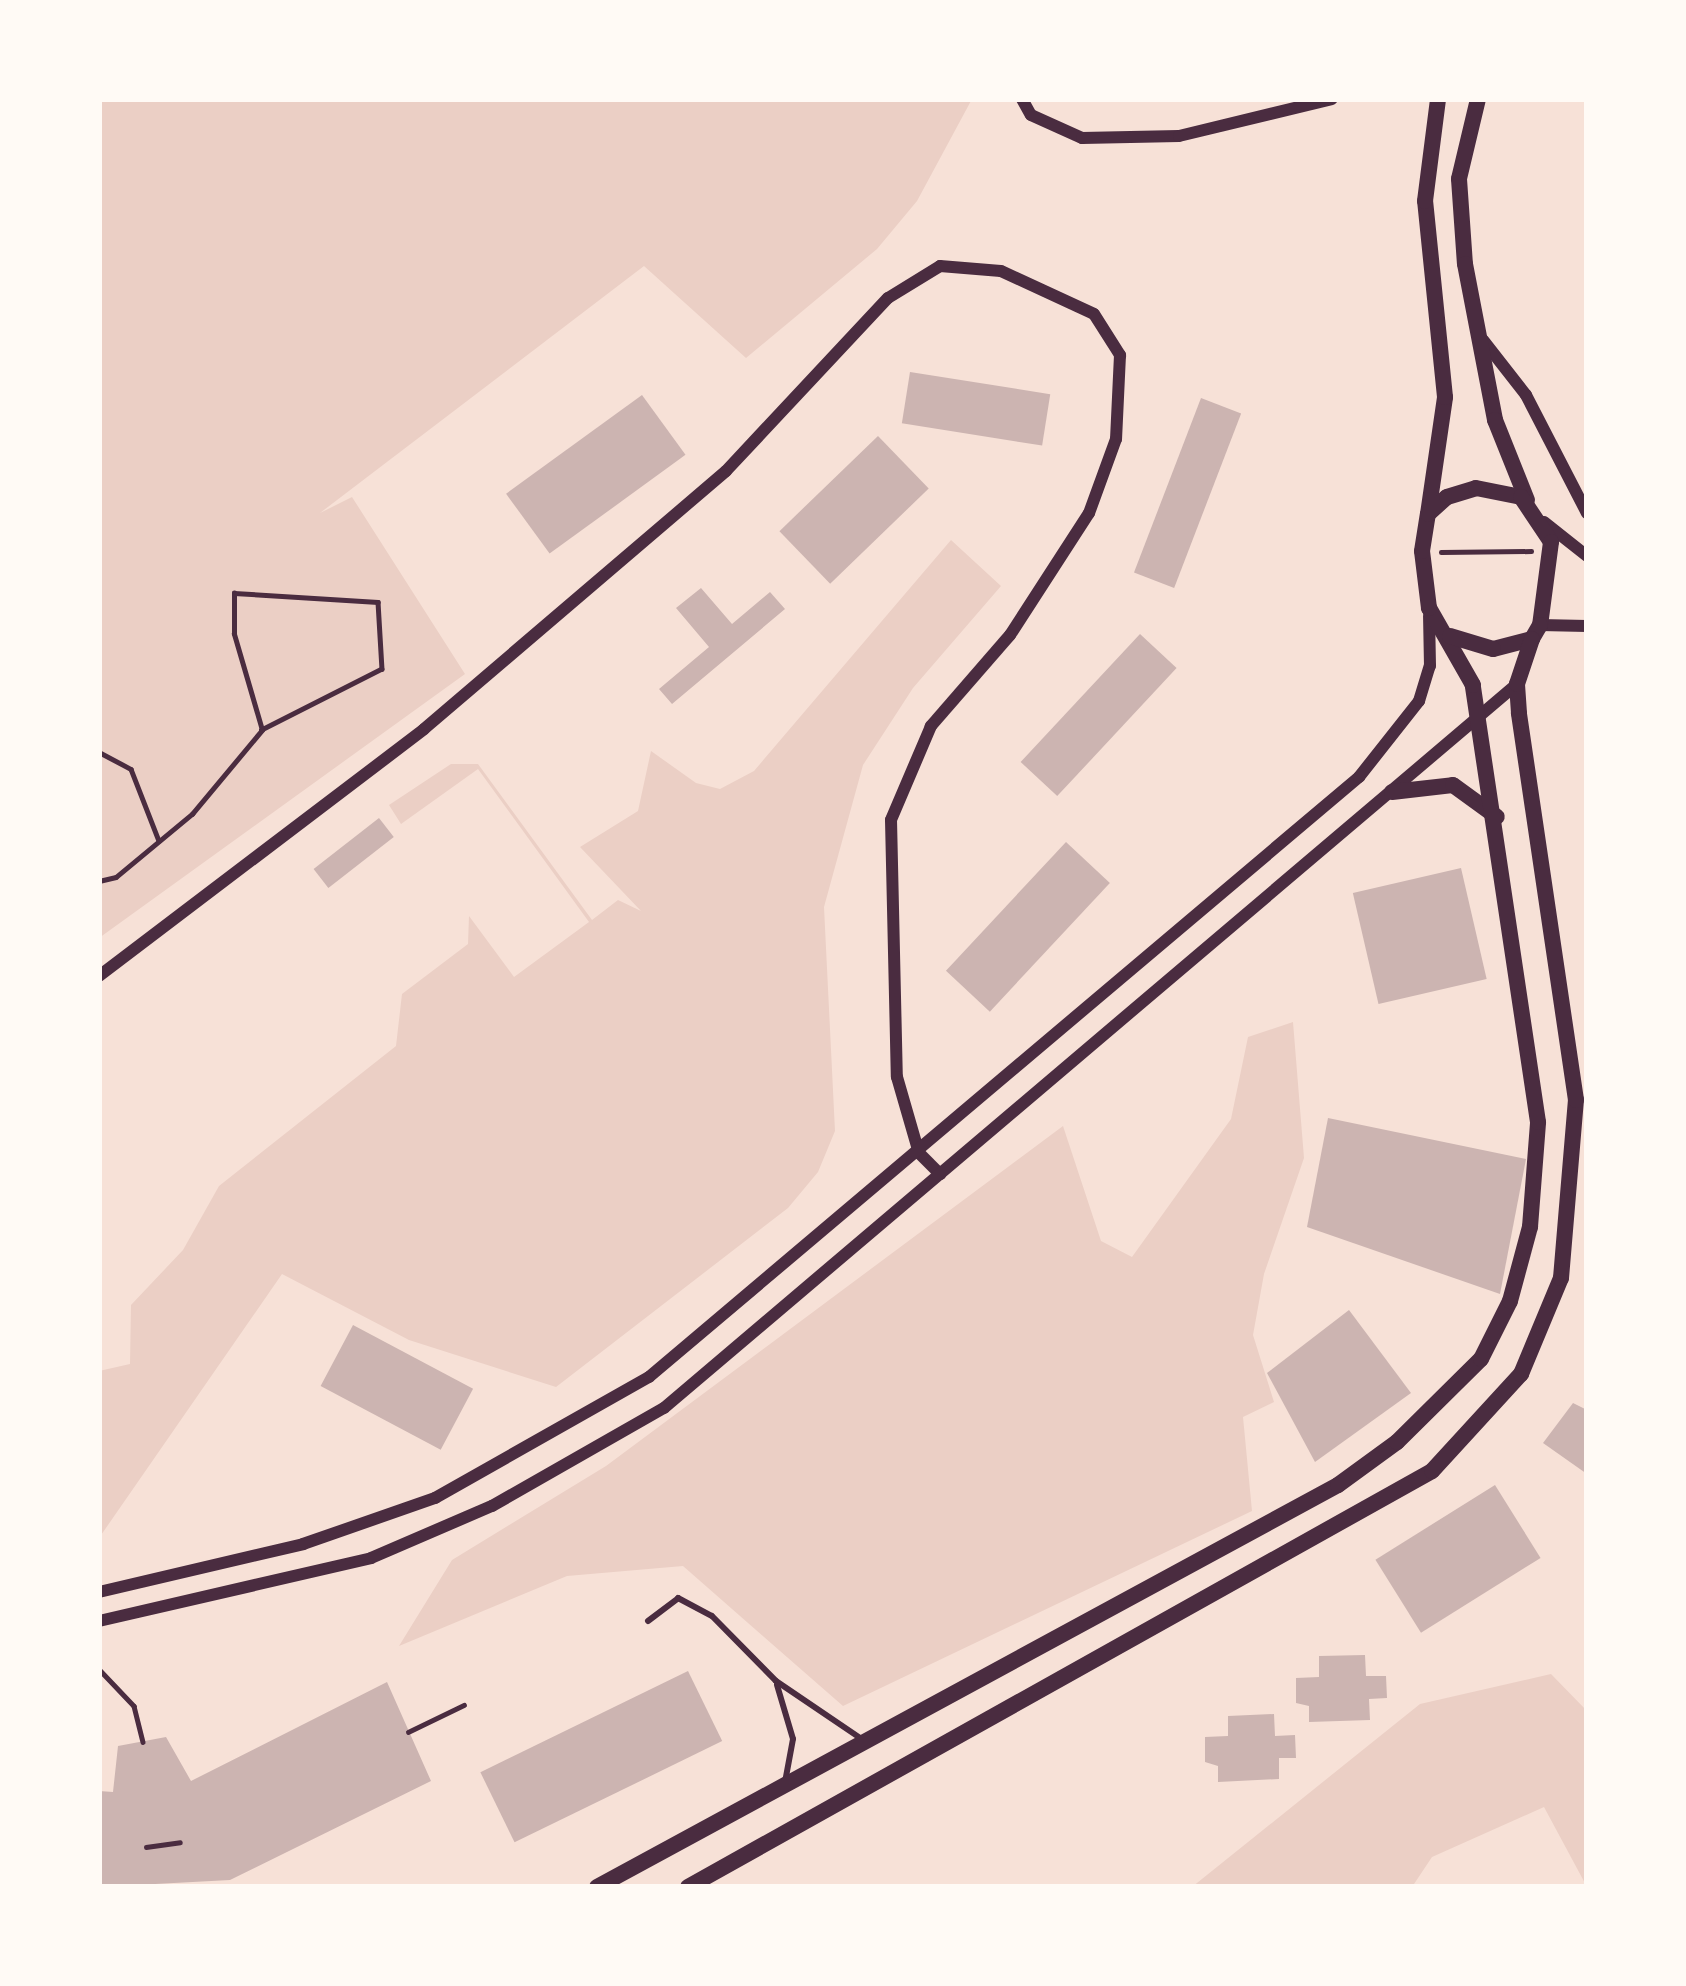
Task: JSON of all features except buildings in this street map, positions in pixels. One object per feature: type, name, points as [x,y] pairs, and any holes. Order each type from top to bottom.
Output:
[{"type":"main road","points":[[597,1887],[1338,1485],[1397,1442],[1481,1359],[1510,1301],[1540,1160],[1497,817],[1479,717],[1450,636],[1429,608],[1422,569],[1445,397],[1426,227],[1427,152],[1438,99]]},
{"type":"main road","points":[[688,1887],[1432,1472],[1521,1374],[1561,1278],[1576,1100],[1517,685],[1536,632],[1552,552],[1544,522],[1529,504],[1495,420],[1474,329],[1459,179],[1478,99]]},
{"type":"main road","points":[[1428,514],[1447,496],[1476,488],[1529,504]]},
{"type":"main road","points":[[1450,636],[1480,649],[1536,632]]},
{"type":"main road","points":[[1392,792],[1454,785],[1497,817]]},
{"type":"street","points":[[1022,99],[1031,115],[1082,138],[1179,136],[1332,99]]},
{"type":"street","points":[[99,976],[424,729],[708,486],[836,363],[888,298],[940,266],[1000,271],[1094,314],[1120,355],[1116,439],[1089,514],[1010,635],[931,726],[891,820],[897,1077],[919,1153],[940,1174]]},
{"type":"street","points":[[1474,329],[1526,395],[1587,513]]},
{"type":"street","points":[[1544,522],[1587,556]]},
{"type":"street","points":[[99,1592],[339,1533],[524,1454],[683,1352],[1380,756],[1409,722],[1427,681],[1429,608]]},
{"type":"street","points":[[1536,632],[1587,626]]},
{"type":"street","points":[[99,1622],[371,1558],[524,1490],[700,1382],[1517,685]]},
{"type":"lane","points":[[648,1621],[678,1598],[744,1641],[776,1682],[864,1740]]},
{"type":"lane","points":[[776,1682],[793,1739],[785,1784]]},
{"type":"path","points":[[1441,552],[1537,551]]},
{"type":"path","points":[[99,881],[116,877],[159,841],[262,730],[382,668],[378,602],[234,593],[234,634],[262,730]]},
{"type":"path","points":[[99,752],[131,769],[159,841]]},
{"type":"path","points":[[99,1669],[134,1706],[143,1742]]},
{"type":"path","points":[[408,1732],[464,1705]]},
{"type":"path","points":[[146,1847],[180,1842]]},
{"type":"shaded area","points":[[99,99],[972,99],[917,201],[877,249],[746,358],[644,266],[320,513],[352,497],[465,674],[99,938]]},
{"type":"shaded area","points":[[951,540],[1001,586],[913,688],[863,765],[824,907],[835,1131],[818,1172],[788,1208],[556,1387],[409,1340],[282,1274],[99,1538],[99,1371],[130,1364],[131,1305],[183,1250],[219,1186],[396,1046],[402,994],[468,944],[469,916],[514,977],[589,922],[478,769],[401,824],[389,805],[451,764],[478,764],[592,920],[618,900],[641,911],[580,847],[638,811],[651,751],[696,783],[720,789],[754,771]]},
{"type":"shaded area","points":[[1293,1022],[1304,1158],[1264,1274],[1253,1335],[1274,1402],[1243,1417],[1252,1511],[843,1706],[683,1566],[567,1576],[399,1646],[452,1560],[606,1466],[1063,1126],[1101,1241],[1132,1257],[1231,1119],[1248,1037]]},
{"type":"shaded area","points":[[1551,1674],[1587,1711],[1587,1887],[1544,1807],[1432,1857],[1412,1887],[1192,1887],[1420,1704]]}]
